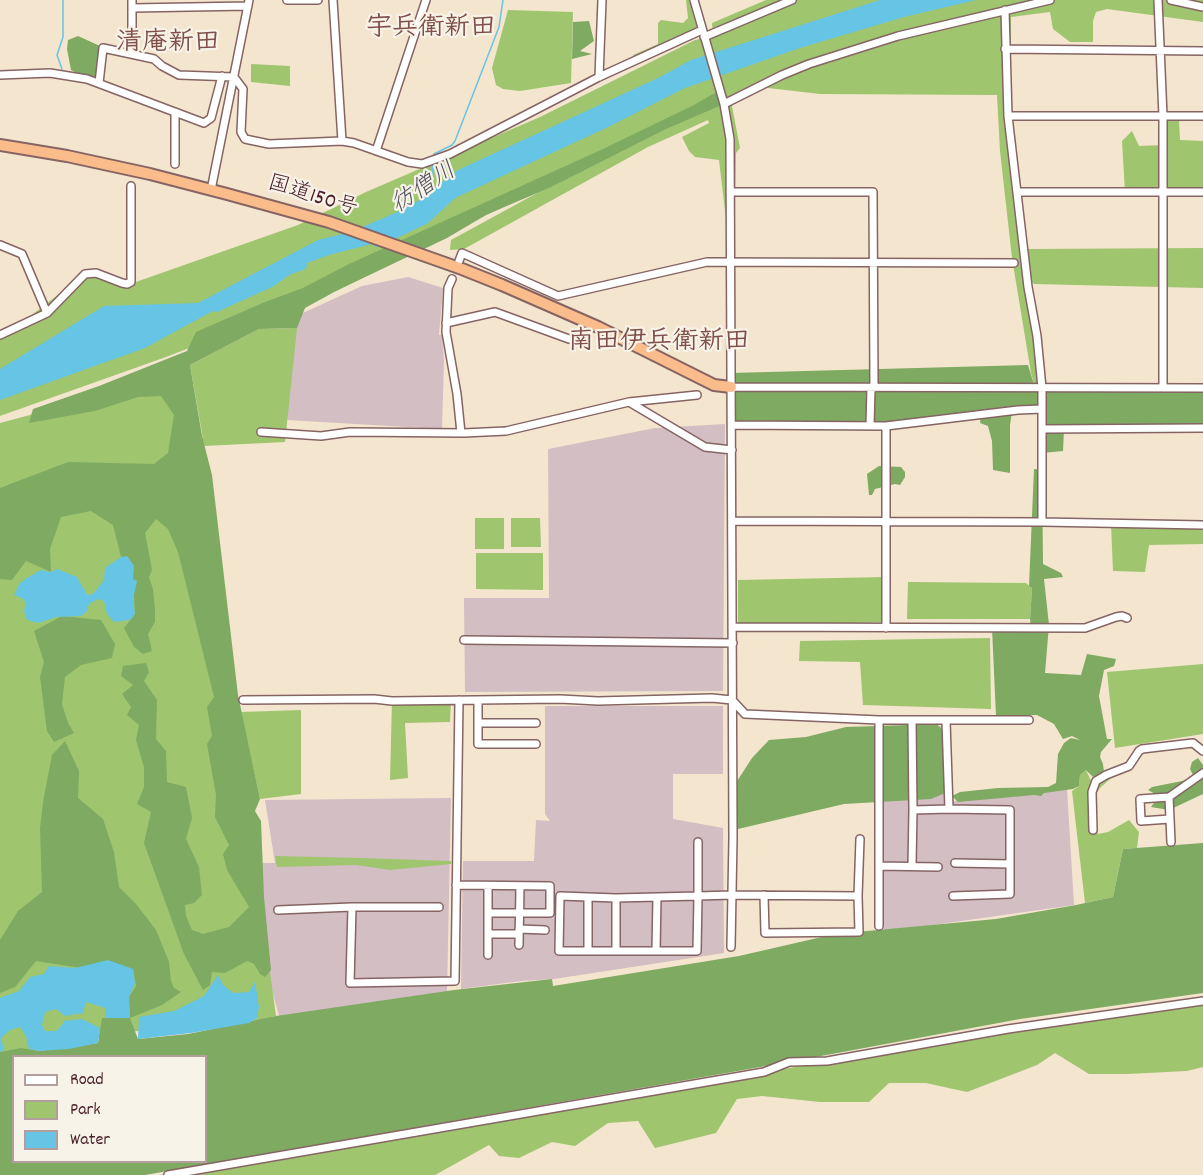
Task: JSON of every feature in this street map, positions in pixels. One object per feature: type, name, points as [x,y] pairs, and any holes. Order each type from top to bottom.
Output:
[{"type":"highway","name":"国道150号","points":[[0,145],[67,156],[211,190],[328,222],[502,285],[598,327],[714,385],[731,387]]},
{"type":"street","points":[[286,0],[318,0]]},
{"type":"street","points":[[333,0],[342,141]]},
{"type":"street","points":[[376,151],[426,0]]},
{"type":"street","points":[[599,77],[602,0]]},
{"type":"street","points":[[694,0],[724,104],[730,139],[733,627],[731,947]]},
{"type":"street","points":[[99,83],[103,48],[154,59],[179,75],[234,77],[243,89],[241,132],[245,139],[269,144],[342,141],[408,162],[422,164],[450,154],[599,77],[792,0]]},
{"type":"street","points":[[724,104],[809,64],[898,36],[1050,0]]},
{"type":"street","points":[[1158,0],[1164,192],[1163,388]]},
{"type":"street","points":[[1171,0],[1203,7]]},
{"type":"street","points":[[132,54],[132,4],[249,3],[211,190]]},
{"type":"street","points":[[1005,10],[1008,116],[1042,388],[1042,522]]},
{"type":"street","points":[[1005,49],[1203,51]]},
{"type":"street","points":[[0,75],[50,73],[69,75],[99,83],[204,123],[211,118],[222,76]]},
{"type":"street","points":[[175,112],[175,164]]},
{"type":"street","points":[[1008,116],[1203,116]]},
{"type":"street","points":[[0,334],[47,313],[86,274],[96,273],[122,283],[131,282],[131,186]]},
{"type":"street","points":[[730,192],[873,192],[870,426]]},
{"type":"street","points":[[1017,192],[1203,192]]},
{"type":"street","points":[[0,245],[22,254],[47,313]]},
{"type":"street","points":[[459,261],[462,253],[558,296],[692,264],[730,261],[1014,263]]},
{"type":"street","points":[[452,279],[448,288],[447,346],[457,394],[461,433]]},
{"type":"street","points":[[446,323],[495,312],[569,339]]},
{"type":"street","points":[[731,387],[1203,388]]},
{"type":"street","points":[[261,432],[321,436],[350,432],[506,431],[630,402],[697,395]]},
{"type":"street","points":[[630,402],[705,447],[732,450]]},
{"type":"street","points":[[732,424],[886,426],[1042,409]]},
{"type":"street","points":[[886,426],[886,628]]},
{"type":"street","points":[[1042,429],[1203,428]]},
{"type":"street","points":[[732,521],[1203,525]]},
{"type":"street","points":[[733,627],[1085,628],[1116,617],[1127,618]]},
{"type":"street","points":[[464,640],[733,643]]},
{"type":"street","points":[[243,700],[560,699],[598,701],[712,698],[732,700],[745,714],[879,720],[1029,720]]},
{"type":"street","points":[[352,908],[350,983],[454,981],[459,700]]},
{"type":"street","points":[[478,700],[478,744],[536,744]]},
{"type":"street","points":[[879,720],[879,926]]},
{"type":"street","points":[[912,720],[912,866]]},
{"type":"street","points":[[946,721],[949,809]]},
{"type":"street","points":[[478,723],[536,723]]},
{"type":"street","points":[[1093,830],[1092,792],[1096,782],[1106,775],[1130,766],[1138,751],[1193,743],[1203,751]]},
{"type":"street","points":[[1170,819],[1141,821],[1140,799],[1169,797],[1203,773]]},
{"type":"street","points":[[1169,797],[1171,842]]},
{"type":"street","points":[[913,810],[1010,810],[1010,894],[953,896]]},
{"type":"street","points":[[764,895],[765,933],[859,932],[860,838]]},
{"type":"street","points":[[698,842],[698,896],[697,951],[559,951],[560,896],[616,898],[698,896],[731,895],[858,896]]},
{"type":"street","points":[[955,863],[1010,864]]},
{"type":"street","points":[[879,866],[938,867]]},
{"type":"street","points":[[456,885],[550,886],[550,913],[488,913]]},
{"type":"street","points":[[488,886],[488,955]]},
{"type":"street","points":[[519,945],[520,886]]},
{"type":"street","points":[[588,897],[588,951]]},
{"type":"street","points":[[656,951],[657,897]]},
{"type":"street","points":[[616,898],[616,951]]},
{"type":"street","points":[[278,910],[439,907]]},
{"type":"street","points":[[488,934],[545,930]]},
{"type":"street","points":[[168,1175],[764,1072],[789,1062],[827,1061],[1008,1029],[1203,1001]]},
{"type":"shaded area","points":[[408,277],[443,288],[439,335],[442,335],[444,360],[442,429],[287,420],[294,317],[362,286]]},
{"type":"shaded area","points":[[725,424],[723,691],[465,692],[464,598],[549,598],[548,449],[655,428]]},
{"type":"shaded area","points":[[545,706],[723,706],[723,774],[673,774],[673,819],[723,828],[724,953],[554,979],[461,989],[463,861],[534,861],[536,820],[550,821],[545,814]]},
{"type":"shaded area","points":[[945,726],[945,802],[1067,789],[1074,905],[884,932],[883,727]]},
{"type":"shaded area","points":[[451,798],[447,993],[279,1016],[267,971],[259,863],[275,863],[265,800]]},
{"type":"green space","points":[[686,0],[689,0],[697,28],[634,58],[633,55],[658,44],[658,23],[661,20],[683,23],[688,18]]},
{"type":"green space","points":[[766,0],[1203,0],[1203,22],[1107,9],[1096,12],[1093,21],[1093,42],[1070,42],[1053,29],[1050,12],[1011,17],[1011,149],[1022,243],[1020,262],[1038,345],[1042,388],[1035,388],[1031,373],[1012,258],[1000,151],[997,95],[820,94],[768,88],[767,83],[731,101],[740,148],[736,153],[734,257],[727,257],[726,219],[719,160],[695,157],[682,137],[709,123],[708,120],[648,147],[464,249],[450,250],[451,240],[539,192],[498,209],[336,291],[166,357],[0,416],[0,334],[16,327],[85,274],[133,283],[298,225],[366,192],[540,117],[695,40],[713,36],[712,23]]},
{"type":"green space","points":[[508,10],[573,12],[571,83],[520,91],[503,89],[496,85],[492,68]]},
{"type":"green space","points":[[589,21],[594,41],[580,51],[592,54],[572,59],[573,22]]},
{"type":"green space","points":[[78,36],[100,46],[99,83],[71,70],[67,49],[68,40]]},
{"type":"green space","points":[[251,64],[290,66],[290,86],[251,82]]},
{"type":"green space","points":[[720,90],[724,104],[666,129],[553,186],[486,215],[447,238],[336,291],[305,308],[297,328],[259,329],[190,365],[202,436],[212,475],[238,695],[260,799],[255,811],[261,821],[264,897],[271,970],[265,977],[260,974],[254,964],[247,961],[225,973],[212,972],[210,985],[203,990],[184,954],[144,843],[151,812],[137,804],[144,787],[144,767],[136,740],[139,725],[127,715],[131,707],[122,694],[133,685],[121,676],[123,666],[146,663],[149,672],[144,681],[157,700],[156,739],[166,751],[167,782],[186,787],[192,818],[186,839],[199,867],[202,895],[194,903],[185,905],[186,916],[192,930],[203,934],[229,927],[249,907],[227,870],[223,854],[229,845],[215,817],[216,795],[207,744],[212,736],[207,707],[214,697],[178,552],[168,529],[156,519],[145,533],[152,570],[149,577],[153,589],[155,622],[148,634],[152,651],[143,654],[134,647],[124,628],[135,614],[133,579],[127,557],[121,557],[113,525],[91,511],[61,517],[50,549],[51,572],[26,561],[12,580],[0,579],[0,488],[68,462],[154,464],[168,453],[174,415],[161,396],[138,397],[95,411],[29,423],[33,409],[187,351],[196,332],[303,288],[349,264],[603,149]]},
{"type":"green space","points":[[1163,116],[1179,119],[1180,140],[1203,141],[1203,190],[1125,192],[1122,141],[1132,131],[1139,146],[1163,145],[1168,139]]},
{"type":"green space","points":[[1203,248],[1203,288],[1034,284],[1030,280],[1028,249]]},
{"type":"green space","points":[[297,328],[285,442],[204,446],[209,525],[276,1016],[249,1023],[257,1018],[257,1012],[106,1036],[12,1055],[0,1062],[0,423],[183,374],[203,439],[190,365],[259,329]]},
{"type":"green space","points":[[1028,365],[1035,388],[1203,391],[1203,428],[1064,430],[1063,451],[1042,453],[1042,409],[1012,412],[1010,473],[993,470],[992,441],[988,426],[980,423],[981,415],[886,423],[732,425],[731,373]]},
{"type":"green space","points":[[879,466],[901,467],[905,472],[905,477],[900,485],[875,489],[872,495],[869,495],[867,474]]},
{"type":"green space","points":[[1034,469],[1042,470],[1043,564],[1061,573],[1063,577],[1044,579],[1049,625],[1045,673],[1081,675],[1087,654],[1116,659],[1114,666],[1104,670],[1099,696],[1107,739],[1112,739],[1101,752],[1104,772],[1093,777],[1086,770],[1080,775],[1079,786],[1073,789],[1044,793],[1041,796],[958,802],[952,796],[960,792],[998,788],[1048,787],[1056,783],[1058,754],[1064,743],[1071,738],[1080,740],[1072,736],[1063,739],[1054,724],[1037,715],[996,716],[992,628],[1031,627],[1032,588],[1029,586]]},
{"type":"green space","points":[[475,518],[504,518],[504,549],[475,549]]},
{"type":"green space","points":[[511,518],[540,518],[541,547],[511,547]]},
{"type":"green space","points":[[1111,524],[1203,525],[1203,544],[1149,545],[1145,572],[1113,571]]},
{"type":"green space","points":[[476,553],[543,553],[543,590],[476,589]]},
{"type":"green space","points":[[886,577],[886,622],[738,627],[738,580]]},
{"type":"green space","points":[[908,582],[1026,583],[1032,588],[1030,619],[907,619]]},
{"type":"green space","points":[[62,616],[101,620],[115,644],[112,658],[81,665],[65,677],[62,704],[74,733],[54,742],[47,731],[40,677],[44,662],[34,631]]},
{"type":"green space","points":[[990,638],[991,709],[863,705],[860,662],[799,661],[800,641]]},
{"type":"green space","points":[[1203,664],[1203,734],[1115,748],[1107,672]]},
{"type":"green space","points":[[451,700],[450,722],[405,723],[408,778],[390,780],[392,701]]},
{"type":"green space","points":[[301,710],[301,794],[260,799],[241,712]]},
{"type":"green space","points":[[937,724],[944,732],[949,768],[945,793],[931,799],[844,804],[738,829],[733,814],[732,789],[752,758],[769,740],[806,737],[846,727]]},
{"type":"green space","points":[[65,741],[79,771],[78,798],[103,819],[114,852],[119,887],[156,930],[169,962],[171,981],[174,988],[181,992],[162,1005],[130,1018],[129,997],[136,986],[133,969],[81,968],[36,961],[15,987],[0,993],[0,940],[18,911],[42,892],[40,828],[52,755]]},
{"type":"green space","points":[[1198,758],[1203,765],[1203,794],[1169,810],[1151,807],[1159,796],[1148,790],[1152,787],[1187,780],[1193,775],[1190,769],[1192,762]]},
{"type":"green space","points":[[1086,770],[1092,783],[1120,770],[1100,788],[1094,797],[1098,834],[1108,832],[1129,820],[1139,832],[1137,848],[1123,849],[1113,897],[1085,903],[1072,791],[1079,786],[1080,775]]},
{"type":"green space","points":[[1203,843],[1203,993],[1020,1019],[145,1175],[0,1175],[0,1052],[21,1048],[39,1051],[98,1043],[102,1018],[130,1018],[138,1039],[188,1034],[276,1016],[454,990],[552,979],[553,986],[739,956],[835,934],[996,919],[1076,905],[1113,897],[1123,849]]},
{"type":"green space","points":[[275,856],[451,861],[451,864],[390,870],[356,865],[277,867]]},
{"type":"green space","points":[[1203,1001],[1203,1067],[1187,1071],[1089,1074],[1055,1053],[1037,1065],[967,1092],[926,1083],[889,1083],[869,1102],[820,1102],[762,1096],[737,1099],[716,1133],[655,1148],[638,1121],[608,1123],[575,1146],[552,1142],[519,1158],[499,1156],[489,1145],[435,1175],[160,1175],[1083,1018]]},
{"type":"water","points":[[880,0],[976,0],[904,17],[800,48],[685,88],[606,128],[442,204],[383,241],[329,255],[288,270],[145,348],[0,400],[0,369],[104,306],[198,303],[318,240],[351,232],[395,213],[418,201],[458,170],[658,78],[691,60]]},
{"type":"water","points":[[127,556],[134,566],[133,579],[137,581],[133,599],[135,614],[130,620],[114,622],[107,614],[104,601],[98,599],[89,604],[87,611],[81,616],[57,617],[38,623],[27,620],[24,611],[26,603],[22,598],[14,595],[20,583],[27,578],[41,570],[51,572],[57,569],[77,577],[87,595],[93,594],[104,580],[105,568],[121,557]]},
{"type":"water","points":[[108,960],[133,969],[135,983],[129,997],[130,1018],[106,1018],[105,1008],[86,1002],[83,1013],[65,1016],[56,1009],[45,1012],[42,1025],[45,1031],[56,1031],[64,1021],[82,1019],[100,1028],[98,1043],[69,1049],[39,1051],[29,1049],[26,1036],[20,1027],[10,1030],[1,1038],[4,1050],[0,1052],[0,998],[19,991],[30,977],[44,974],[49,966],[75,968]]},
{"type":"water","points":[[218,975],[223,985],[233,993],[249,992],[255,982],[259,1007],[257,1018],[249,1023],[138,1039],[139,1017],[174,1011],[204,996]]},
{"type":"waterway","points":[[62,69],[57,55],[63,37],[63,0]]},
{"type":"waterway","points":[[433,158],[434,154],[452,145],[455,141],[499,27],[503,0]]},
{"type":"waterway","points":[[431,191],[433,162]]},
{"type":"waterway","name":"彷僧川","points":[[377,242],[425,219],[451,195]]},
{"type":"waterway","name":"彷僧川","points":[[216,307],[302,265]]},
{"type":"district","name":"宇兵衛新田","points":[[431,30]]},
{"type":"district","name":"清庵新田","points":[[168,45]]},
{"type":"district","name":"南田伊兵衛新田","points":[[659,344]]}]
